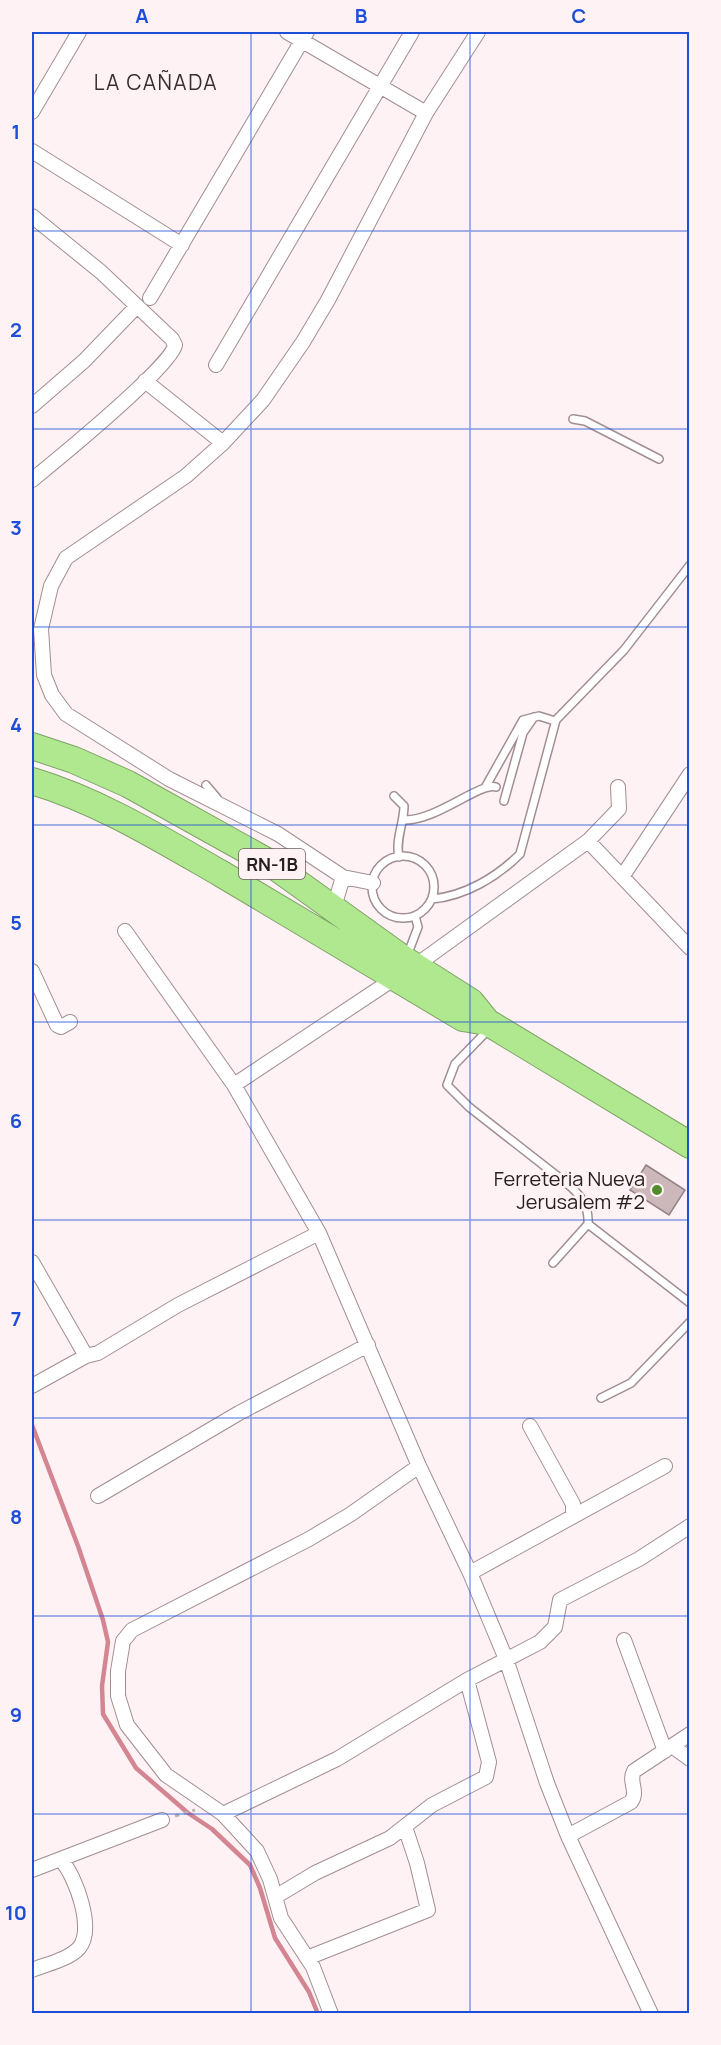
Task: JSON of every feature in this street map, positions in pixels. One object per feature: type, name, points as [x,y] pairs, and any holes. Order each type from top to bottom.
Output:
[{"type":"highway","name":"RN-1B","points":[[32,746],[100,771],[152,796],[270,863],[334,907],[405,968]]},
{"type":"highway","name":"RN-1B","points":[[32,781],[79,798],[133,824],[471,1002],[490,1024],[690,1145]]},
{"type":"street","points":[[32,112],[36,94],[80,32]]},
{"type":"street","points":[[287,32],[305,36],[380,86],[426,113]]},
{"type":"street","points":[[216,364],[412,32]]},
{"type":"street","points":[[373,883],[343,877],[278,834],[169,779],[66,714],[52,695],[44,675],[41,652],[45,607],[51,586],[66,558],[186,476],[223,444],[263,400],[303,342],[426,113],[478,32]]},
{"type":"street","points":[[150,298],[305,36]]},
{"type":"street","points":[[32,151],[182,245]]},
{"type":"street","points":[[32,216],[94,266],[172,339],[175,345],[172,354],[146,381],[32,480]]},
{"type":"street","points":[[32,406],[84,361],[137,306]]},
{"type":"street","points":[[146,381],[223,444]]},
{"type":"street","points":[[622,877],[690,774]]},
{"type":"street","points":[[234,1086],[588,841],[619,809],[618,787]]},
{"type":"street","points":[[588,841],[690,948]]},
{"type":"street","points":[[334,907],[343,877]]},
{"type":"street","points":[[125,931],[234,1086],[319,1233],[419,1466],[470,1573],[506,1659],[547,1783],[568,1836],[651,2013]]},
{"type":"street","points":[[32,971],[57,1025],[61,1027],[70,1022]]},
{"type":"street","points":[[32,1386],[86,1356],[98,1353],[178,1305],[319,1233]]},
{"type":"street","points":[[32,1262],[86,1356]]},
{"type":"street","points":[[98,1496],[239,1413],[368,1345]]},
{"type":"street","points":[[530,1426],[573,1504],[573,1516]]},
{"type":"street","points":[[331,2013],[307,1958],[281,1918],[257,1851],[223,1814],[207,1806],[159,1767],[124,1718],[118,1696],[118,1671],[126,1636],[142,1625],[309,1539],[419,1466]]},
{"type":"street","points":[[470,1573],[665,1466]]},
{"type":"street","points":[[223,1814],[336,1759],[467,1680],[506,1659],[514,1658],[547,1637],[555,1627],[557,1604],[562,1598],[639,1559],[689,1530]]},
{"type":"street","points":[[624,1640],[668,1749],[690,1759]]},
{"type":"street","points":[[275,1896],[315,1873],[381,1843],[405,1827],[425,1809],[482,1780],[489,1772],[486,1744],[467,1680]]},
{"type":"street","points":[[568,1836],[631,1802],[635,1793],[631,1780],[634,1771],[690,1734]]},
{"type":"street","points":[[32,1870],[162,1820]]},
{"type":"street","points":[[307,1958],[428,1910],[417,1863],[405,1827]]},
{"type":"street","points":[[32,1970],[69,1955],[83,1941],[85,1933],[78,1890],[72,1873],[61,1860]]},
{"type":"lane","points":[[573,419],[585,421],[659,459]]},
{"type":"lane","points":[[432,899],[447,897],[470,889],[510,864],[520,854],[526,840],[548,742],[555,721],[564,709],[624,650],[690,565]]},
{"type":"lane","points":[[504,801],[523,733],[534,717]]},
{"type":"lane","points":[[404,820],[423,818],[446,809],[486,786],[523,720],[543,717],[555,721]]},
{"type":"lane","points":[[206,785],[228,808]]},
{"type":"lane","points":[[486,786],[496,787]]},
{"type":"lane","points":[[394,796],[404,806],[404,820],[397,844],[399,857]]},
{"type":"lane","points":[[399,857],[409,857],[428,868],[434,888],[428,906],[415,916],[403,918],[384,911],[377,903],[373,883],[381,866],[399,857]]},
{"type":"lane","points":[[405,968],[418,927],[415,916]]},
{"type":"lane","points":[[490,1024],[455,1064],[447,1085],[469,1107],[578,1194],[588,1209],[588,1224],[554,1263]]},
{"type":"lane","points":[[588,1224],[690,1304]]},
{"type":"lane","points":[[601,1398],[631,1383],[690,1322]]},
{"type":"path","points":[[162,1820],[207,1806]]},
{"type":"building","name":"Ferreteria Nueva Jerusalem #2","points":[[646,1165],[685,1190],[669,1215],[630,1190]]},
{"type":"waterway","points":[[32,1425],[78,1546],[103,1620],[108,1642],[102,1686],[103,1714],[136,1768],[188,1813],[212,1829],[250,1865],[260,1888],[275,1938],[309,1992],[318,2014]]},
{"type":"place","name":"Ferreteria Nueva Jerusalem #2","points":[[657,1190]]},
{"type":"district","name":"LA CAÑADA","points":[[156,82]]}]
